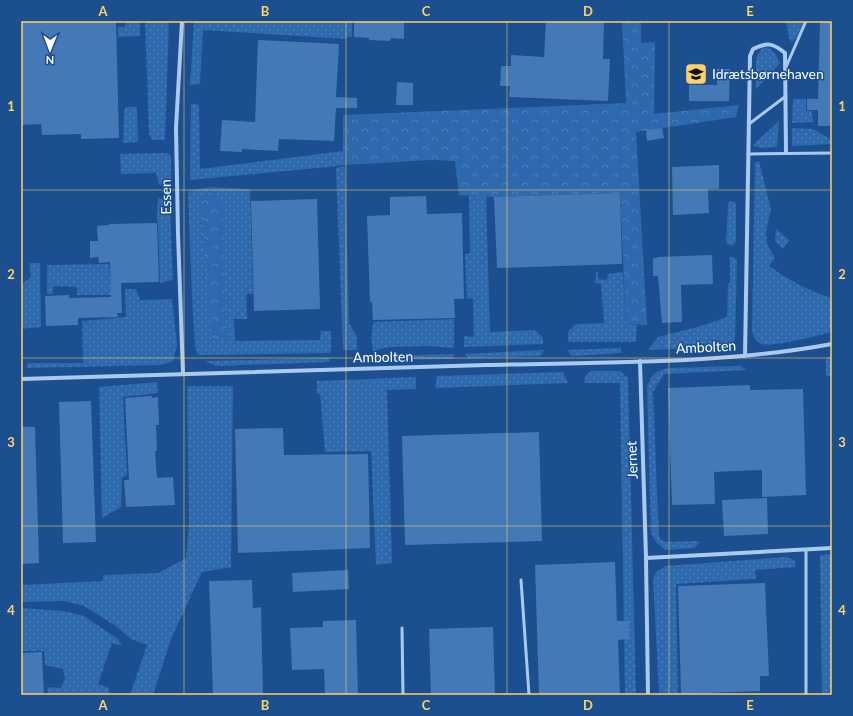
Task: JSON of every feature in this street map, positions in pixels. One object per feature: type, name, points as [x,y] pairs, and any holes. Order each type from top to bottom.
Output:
[{"type":"street","name":"Essen","points":[[182,21],[176,128],[183,372]]},
{"type":"street","name":"Ambolten","points":[[745,356],[750,56],[753,49],[763,44],[775,46],[785,53],[786,153]]},
{"type":"street","name":"Ambolten","points":[[21,379],[183,372],[640,362],[745,356],[794,351],[832,344]]},
{"type":"street","name":"Jernet","points":[[640,362],[646,558],[648,695]]},
{"type":"street","points":[[646,558],[832,548]]},
{"type":"lane","points":[[786,68],[806,21]]},
{"type":"lane","points":[[749,124],[786,96]]},
{"type":"lane","points":[[748,154],[832,153]]},
{"type":"lane","points":[[806,550],[806,695]]},
{"type":"lane","points":[[521,580],[529,695]]},
{"type":"lane","points":[[402,628],[403,695]]},
{"type":"green space","points":[[126,21],[140,21],[140,36],[118,37],[118,27],[125,27]]},
{"type":"green space","points":[[145,21],[169,21],[165,140],[152,140],[149,134]]},
{"type":"green space","points":[[194,21],[352,21],[352,37],[347,37],[347,39],[203,30],[200,84],[190,85]]},
{"type":"green space","points":[[622,21],[641,21],[641,43],[655,42],[654,114],[739,105],[736,117],[636,132],[647,325],[626,324],[620,193],[494,197],[459,195],[455,161],[432,160],[343,165],[343,115],[626,103]]},
{"type":"green space","points":[[786,21],[804,21],[797,37],[792,42],[789,38]]},
{"type":"green space","points":[[763,47],[769,48],[776,55],[780,63],[756,89],[756,61],[757,56]]},
{"type":"green space","points":[[793,99],[806,99],[806,111],[812,111],[813,122],[792,123]]},
{"type":"green space","points":[[191,103],[199,105],[200,169],[343,151],[343,165],[190,180]]},
{"type":"green space","points":[[126,107],[137,107],[138,142],[123,143],[124,111]]},
{"type":"green space","points":[[779,121],[777,147],[761,148],[754,146],[754,144]]},
{"type":"green space","points":[[792,128],[813,129],[832,140],[832,144],[792,146]]},
{"type":"green space","points":[[167,153],[171,156],[171,180],[167,183],[159,185],[156,173],[121,174],[120,154]]},
{"type":"green space","points":[[759,161],[771,209],[766,232],[767,244],[775,258],[769,266],[799,285],[832,298],[832,332],[795,341],[766,345],[759,343],[753,336],[755,163]]},
{"type":"green space","points":[[345,166],[349,323],[357,337],[357,350],[343,350],[336,168]]},
{"type":"green space","points":[[211,187],[250,189],[253,294],[246,294],[247,319],[234,319],[235,341],[320,340],[321,331],[331,331],[331,353],[198,355],[195,347],[188,192],[191,190]]},
{"type":"green space","points":[[220,196],[225,208],[223,215],[227,339],[212,338],[201,198]]},
{"type":"green space","points":[[469,196],[486,196],[490,332],[535,330],[543,338],[543,344],[464,347],[464,336],[474,337],[473,298],[467,299],[465,254],[470,253]]},
{"type":"green space","points":[[158,198],[169,201],[173,280],[160,283],[157,220]]},
{"type":"green space","points":[[732,201],[736,203],[736,242],[732,246],[726,243],[728,203]]},
{"type":"green space","points":[[776,229],[789,240],[783,249],[775,241]]},
{"type":"green space","points":[[730,257],[737,260],[735,339],[731,345],[726,347],[648,350],[658,337],[701,326],[727,317],[728,283],[730,283]]},
{"type":"green space","points":[[29,263],[40,263],[41,327],[21,329],[21,285],[31,277]]},
{"type":"green space","points":[[109,264],[111,285],[114,295],[77,295],[77,287],[53,286],[53,294],[47,294],[47,265]]},
{"type":"green space","points":[[596,272],[598,272],[598,279],[607,280],[608,274],[623,272],[626,324],[637,325],[636,342],[568,342],[568,332],[576,324],[604,323],[601,284],[595,283]]},
{"type":"green space","points":[[125,289],[136,289],[140,300],[172,299],[177,345],[173,361],[161,365],[27,368],[27,363],[83,363],[82,321],[126,317]]},
{"type":"green space","points":[[454,319],[454,348],[430,346],[389,347],[373,351],[371,339],[373,322]]},
{"type":"green space","points":[[621,348],[621,353],[572,356],[567,350]]},
{"type":"green space","points":[[544,350],[540,356],[468,358],[465,354]]},
{"type":"green space","points":[[455,354],[453,359],[377,360],[375,356]]},
{"type":"green space","points":[[832,356],[832,376],[826,376],[826,358]]},
{"type":"green space","points":[[330,358],[329,362],[216,366],[205,361]]},
{"type":"green space","points":[[740,366],[747,370],[664,374],[653,392],[659,538],[666,542],[699,541],[697,546],[694,548],[665,550],[657,543],[651,534],[647,387],[654,374],[668,368]]},
{"type":"green space","points":[[591,371],[620,371],[628,378],[636,695],[625,695],[620,383],[584,383],[586,375]]},
{"type":"green space","points":[[563,372],[568,383],[435,388],[437,376]]},
{"type":"green space","points":[[416,377],[416,389],[387,390],[392,563],[376,565],[371,451],[325,452],[320,394],[317,394],[317,381]]},
{"type":"green space","points":[[157,382],[158,393],[123,397],[127,475],[122,478],[121,507],[102,518],[99,387]]},
{"type":"green space","points":[[187,386],[233,386],[231,567],[202,572],[171,639],[153,695],[130,695],[147,645],[131,639],[116,626],[84,606],[65,601],[21,602],[21,585],[103,581],[103,575],[158,573],[186,558],[189,524]]},
{"type":"green space","points":[[832,554],[832,695],[822,695],[820,555]]},
{"type":"green space","points":[[787,557],[795,561],[796,567],[755,570],[756,579],[676,584],[678,694],[659,693],[653,579],[656,572],[665,566]]},
{"type":"green space","points":[[21,608],[63,611],[84,616],[118,639],[122,646],[112,643],[98,684],[109,688],[109,695],[48,695],[47,687],[61,688],[65,678],[63,669],[45,665],[44,651],[22,651]]},
{"type":"building","points":[[21,21],[116,21],[119,138],[81,139],[81,134],[42,135],[41,124],[21,125]]},
{"type":"building","points":[[354,21],[404,21],[404,39],[391,38],[390,41],[369,40],[369,38],[354,37]]},
{"type":"building","points":[[546,21],[604,21],[603,59],[610,59],[608,101],[509,97],[510,86],[500,86],[501,66],[511,66],[511,55],[544,57]]},
{"type":"building","points":[[820,21],[832,21],[832,126],[818,126],[818,110],[807,110],[807,99],[818,99]]},
{"type":"building","points":[[258,40],[339,44],[336,97],[357,98],[357,108],[336,108],[334,141],[279,139],[278,151],[242,149],[242,152],[220,151],[222,120],[255,122]]},
{"type":"building","points":[[717,69],[730,69],[729,101],[689,101],[689,85],[717,85]]},
{"type":"building","points":[[397,82],[413,83],[413,105],[396,105]]},
{"type":"building","points":[[662,128],[664,138],[647,141],[646,130]]},
{"type":"building","points":[[719,165],[719,189],[708,189],[709,213],[673,215],[672,167]]},
{"type":"building","points":[[620,193],[622,264],[497,268],[494,197]]},
{"type":"building","points":[[426,196],[427,214],[462,213],[464,299],[454,299],[455,318],[373,320],[372,302],[370,302],[367,216],[390,215],[390,197]]},
{"type":"building","points":[[317,199],[320,309],[254,311],[251,201]]},
{"type":"building","points":[[157,223],[159,282],[121,283],[122,313],[117,313],[118,317],[78,318],[78,325],[46,326],[45,296],[69,295],[69,298],[111,297],[110,262],[99,263],[98,257],[90,258],[90,241],[98,241],[97,226],[109,224]]},
{"type":"building","points":[[712,255],[713,284],[681,285],[682,322],[662,323],[658,276],[653,276],[653,258]]},
{"type":"building","points":[[750,385],[750,390],[803,389],[806,495],[762,497],[762,470],[714,472],[715,504],[672,505],[668,388]]},
{"type":"building","points":[[152,396],[152,398],[158,397],[159,425],[156,425],[157,451],[155,451],[157,478],[173,477],[175,505],[126,507],[124,480],[129,480],[125,398]]},
{"type":"building","points":[[91,401],[96,542],[63,543],[59,402]]},
{"type":"building","points":[[21,427],[35,427],[39,563],[21,564]]},
{"type":"building","points":[[283,428],[284,455],[368,454],[370,548],[238,553],[235,429]]},
{"type":"building","points":[[539,432],[542,541],[405,545],[402,436]]},
{"type":"building","points":[[767,498],[768,534],[724,536],[722,500]]},
{"type":"building","points":[[615,562],[617,621],[629,621],[629,639],[618,640],[620,695],[539,695],[535,565]]},
{"type":"building","points":[[348,570],[349,589],[293,592],[292,573]]},
{"type":"building","points":[[252,580],[253,608],[261,607],[263,695],[213,695],[209,581]]},
{"type":"building","points":[[765,583],[769,676],[760,676],[760,691],[681,694],[678,586]]},
{"type":"building","points":[[356,620],[358,695],[325,695],[324,669],[292,670],[290,628],[323,627],[323,621]]},
{"type":"building","points":[[493,627],[495,695],[431,695],[429,629]]},
{"type":"building","points":[[42,652],[44,695],[21,695],[21,653]]},
{"type":"place","name":"Idrætsbørnehaven","points":[[696,74]]}]
